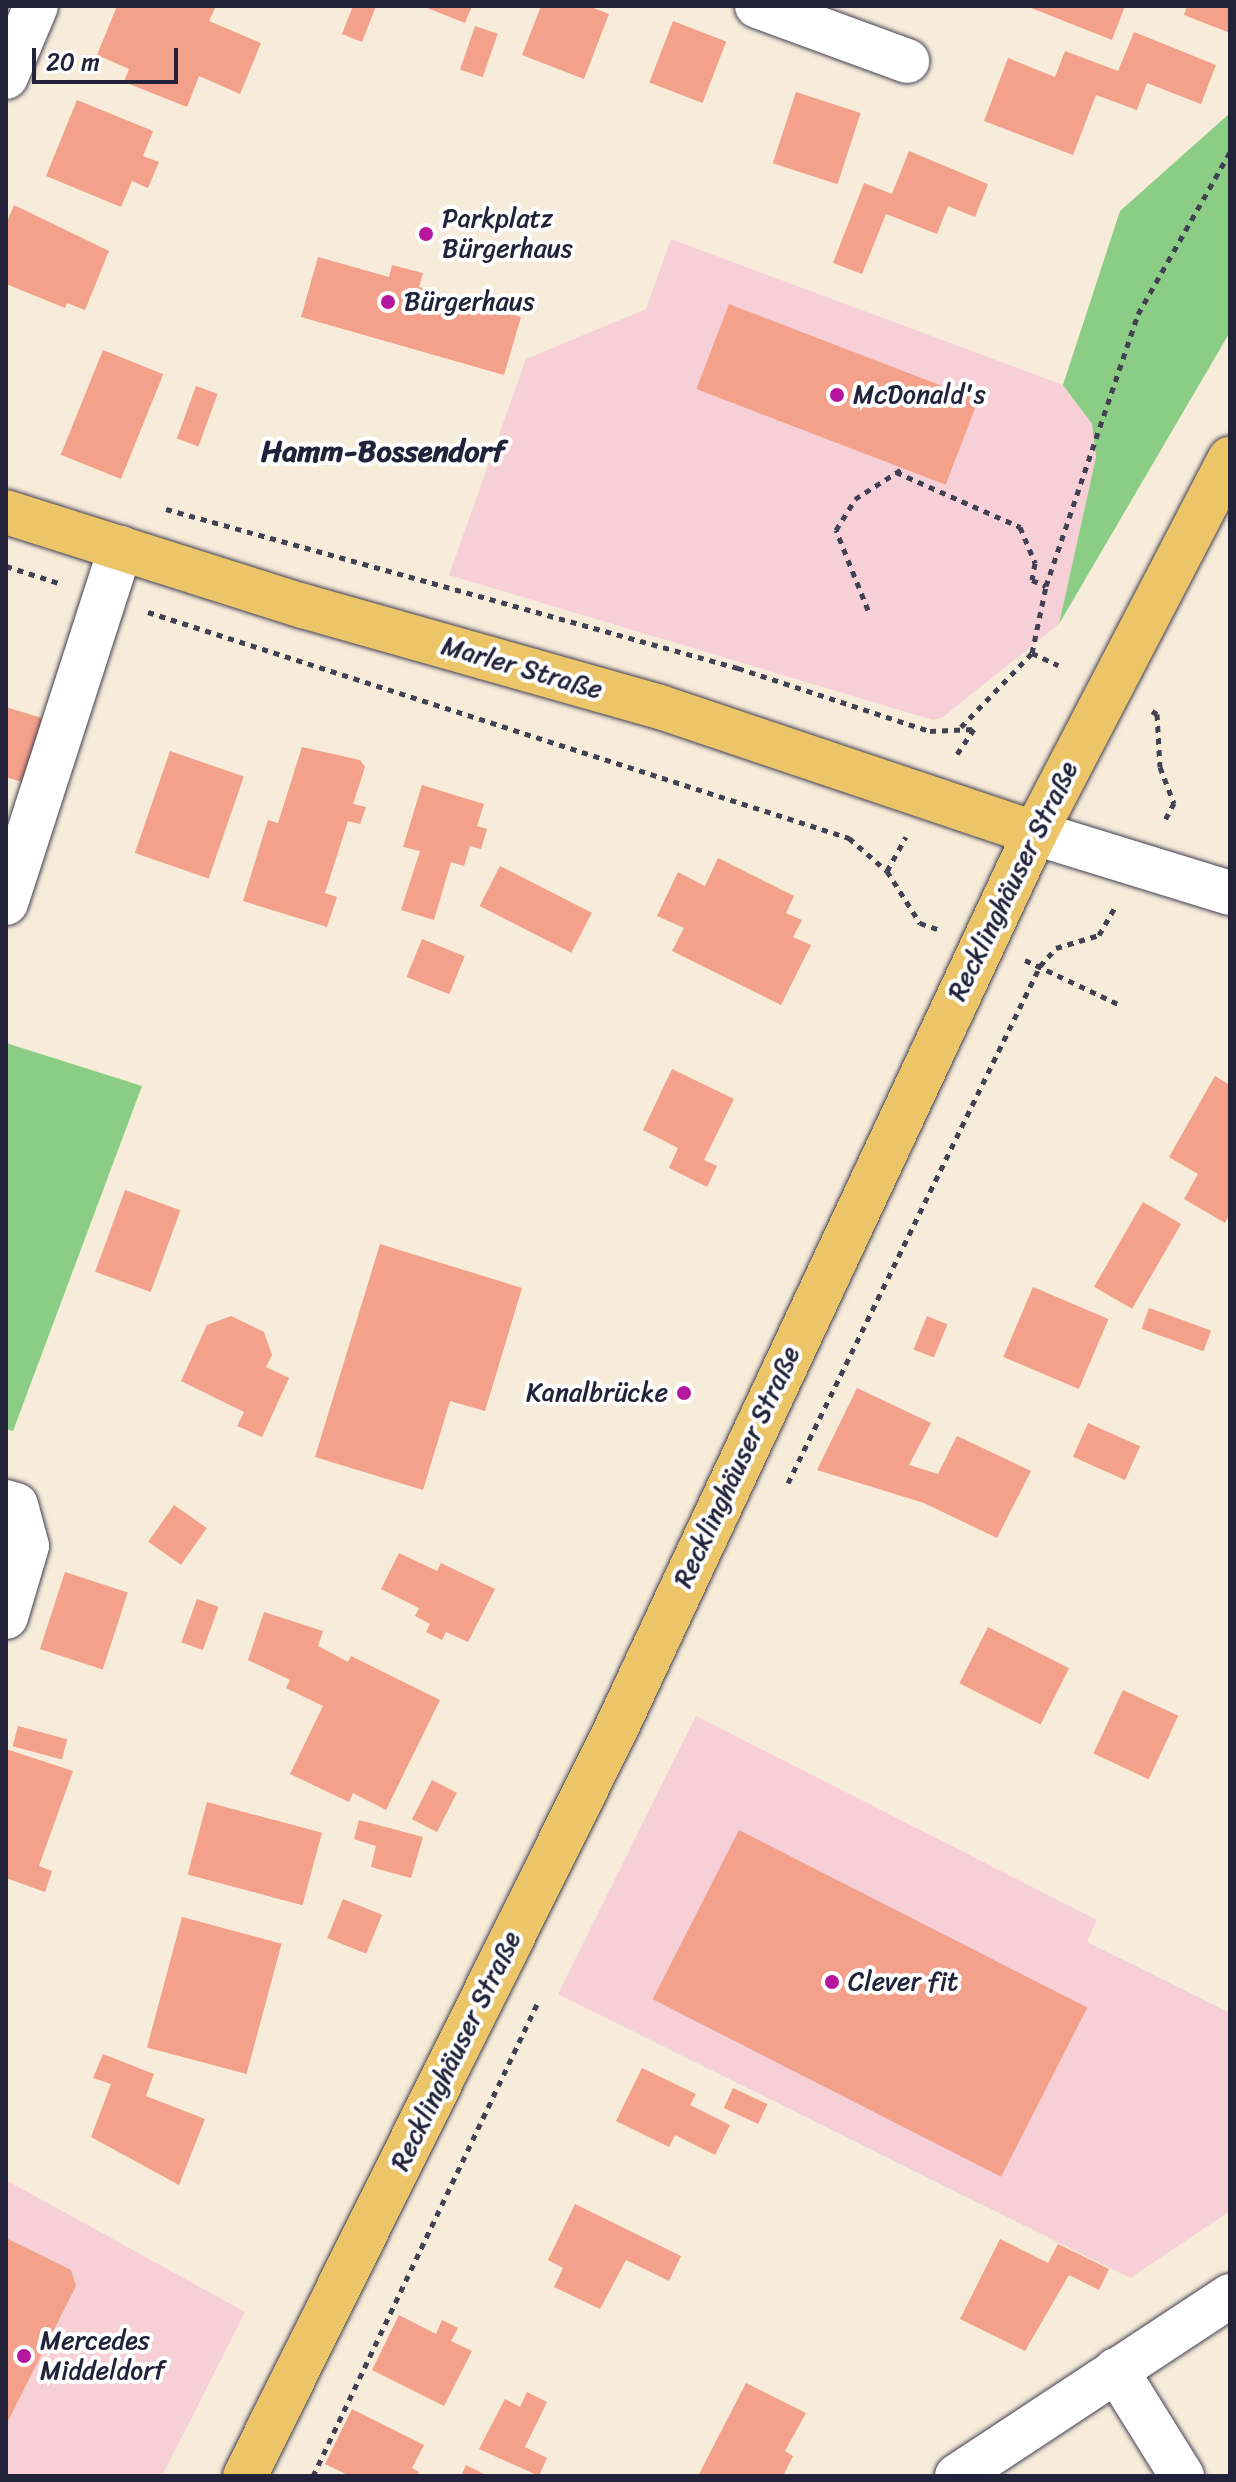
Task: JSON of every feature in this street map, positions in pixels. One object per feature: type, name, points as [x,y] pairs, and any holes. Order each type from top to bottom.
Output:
[{"type":"main road","name":"Recklinghäuser Straße","points":[[245,2476],[615,1731],[1035,833],[1230,459]]},
{"type":"main road","name":"Marler Straße","points":[[6,512],[333,615],[660,707],[1035,833]]},
{"type":"street","points":[[6,77],[36,6]]},
{"type":"street","points":[[757,6],[907,61]]},
{"type":"street","points":[[6,903],[109,599],[121,548]]},
{"type":"street","points":[[1035,833],[1141,862],[1230,893]]},
{"type":"street","points":[[6,1502],[16,1505],[27,1546],[6,1617]]},
{"type":"street","points":[[957,2476],[1230,2296]]},
{"type":"street","points":[[1116,2370],[1182,2476]]},
{"type":"path","points":[[960,727],[1032,653],[1046,586],[1138,314],[1230,152]]},
{"type":"path","points":[[868,610],[836,530],[855,499],[899,470],[1020,527],[1035,563],[1032,580],[1046,586]]},
{"type":"path","points":[[155,506],[738,668],[930,731],[960,727],[974,729]]},
{"type":"path","points":[[6,566],[849,838],[887,871],[920,923]]},
{"type":"path","points":[[1032,653],[1058,665]]},
{"type":"path","points":[[782,1495],[1040,966],[1056,948],[1099,935],[1174,803],[1160,767],[1157,714],[1109,691]]},
{"type":"path","points":[[1040,966],[1118,1004]]},
{"type":"path","points":[[313,2476],[542,1994]]},
{"type":"shaded area","points":[[671,239],[1063,385],[1092,424],[1096,457],[1059,624],[943,717],[933,720],[449,575],[526,359],[646,309]]},
{"type":"shaded area","points":[[696,1716],[1097,1920],[1087,1942],[1230,2013],[1230,2211],[1130,2278],[558,1994]]},
{"type":"shaded area","points":[[6,2180],[245,2312],[162,2476],[6,2476]]},
{"type":"green space","points":[[1230,113],[1230,332],[1059,624],[1096,457],[1092,424],[1063,385],[1120,211]]},
{"type":"green space","points":[[6,1043],[142,1086],[13,1431],[6,1429]]},
{"type":"building","points":[[117,6],[216,6],[209,21],[261,43],[240,94],[199,76],[187,107],[124,82],[129,69],[97,55]]},
{"type":"building","points":[[353,6],[376,6],[362,42],[342,34]]},
{"type":"building","points":[[422,6],[472,6],[465,23]]},
{"type":"building","points":[[541,6],[588,6],[609,14],[584,79],[522,55]]},
{"type":"building","points":[[1026,6],[1125,6],[1112,40]]},
{"type":"building","points":[[1187,6],[1230,6],[1230,33],[1184,15]]},
{"type":"building","points":[[673,21],[726,41],[703,103],[649,83]]},
{"type":"building","points":[[475,26],[498,34],[483,77],[460,69]]},
{"type":"building","points":[[1134,32],[1216,65],[1201,104],[1147,83],[1137,110],[1096,95],[1073,155],[984,121],[1008,58],[1055,77],[1065,51],[1118,71]]},
{"type":"building","points":[[796,92],[861,113],[837,184],[773,163]]},
{"type":"building","points":[[77,100],[153,131],[143,156],[159,162],[148,188],[132,181],[121,207],[46,176]]},
{"type":"building","points":[[909,151],[988,184],[975,217],[948,206],[937,234],[886,214],[862,274],[833,263],[864,183],[892,194]]},
{"type":"building","points":[[14,205],[109,251],[85,310],[67,303],[65,308],[6,284],[6,224]]},
{"type":"building","name":"Bürgerhaus","points":[[318,257],[389,277],[392,265],[423,273],[419,287],[521,317],[504,375],[301,317]]},
{"type":"building","name":"McDonald's","points":[[729,304],[978,400],[946,485],[696,389]]},
{"type":"building","points":[[103,350],[163,374],[121,479],[61,455]]},
{"type":"building","points":[[196,386],[218,394],[198,446],[177,439]]},
{"type":"building","points":[[6,707],[45,719],[25,783],[6,777]]},
{"type":"building","points":[[302,747],[360,760],[365,767],[353,804],[366,807],[360,824],[348,821],[325,893],[337,897],[327,927],[243,901],[268,820],[278,823]]},
{"type":"building","points":[[170,751],[244,776],[209,879],[135,853]]},
{"type":"building","points":[[422,785],[484,804],[477,826],[487,829],[481,849],[470,846],[464,866],[451,862],[434,920],[401,910],[420,851],[403,847]]},
{"type":"building","points":[[718,858],[794,896],[786,913],[802,920],[793,937],[811,945],[781,1005],[672,951],[684,928],[657,916],[678,872],[705,886]]},
{"type":"building","points":[[500,866],[592,913],[571,953],[480,906]]},
{"type":"building","points":[[422,939],[465,956],[449,994],[407,977]]},
{"type":"building","points":[[672,1069],[734,1099],[704,1160],[717,1166],[707,1187],[669,1168],[678,1148],[643,1130]]},
{"type":"building","points":[[1215,1076],[1230,1085],[1230,1213],[1225,1223],[1184,1199],[1198,1174],[1169,1157]]},
{"type":"building","points":[[125,1190],[180,1210],[151,1292],[95,1272]]},
{"type":"building","points":[[1143,1202],[1181,1224],[1132,1309],[1094,1287]]},
{"type":"building","points":[[380,1244],[522,1288],[485,1411],[450,1401],[423,1490],[315,1457]]},
{"type":"building","points":[[1033,1287],[1108,1319],[1079,1389],[1003,1357]]},
{"type":"building","points":[[1149,1308],[1211,1331],[1203,1351],[1141,1329]]},
{"type":"building","points":[[231,1316],[264,1332],[272,1355],[266,1367],[289,1378],[262,1437],[237,1426],[244,1412],[181,1381],[207,1325]]},
{"type":"building","points":[[927,1316],[947,1324],[934,1358],[914,1349]]},
{"type":"building","points":[[857,1388],[931,1423],[909,1465],[938,1474],[957,1436],[1031,1471],[997,1538],[924,1503],[817,1470]]},
{"type":"building","points":[[1088,1423],[1140,1446],[1125,1480],[1073,1457]]},
{"type":"building","points":[[174,1505],[207,1528],[181,1565],[148,1542]]},
{"type":"building","points":[[399,1553],[437,1571],[441,1563],[495,1589],[468,1642],[446,1632],[442,1640],[426,1632],[430,1624],[415,1616],[419,1608],[381,1589]]},
{"type":"building","points":[[65,1572],[128,1592],[103,1669],[40,1649]]},
{"type":"building","points":[[197,1599],[219,1607],[203,1650],[181,1642]]},
{"type":"building","points":[[264,1612],[323,1631],[318,1646],[348,1662],[351,1656],[440,1700],[386,1810],[353,1793],[349,1802],[290,1774],[323,1706],[286,1688],[290,1680],[248,1660]]},
{"type":"building","points":[[988,1627],[1069,1668],[1040,1724],[959,1683]]},
{"type":"building","points":[[1123,1690],[1178,1716],[1149,1779],[1093,1753]]},
{"type":"building","points":[[18,1726],[67,1739],[62,1759],[13,1746]]},
{"type":"building","points":[[6,1749],[73,1771],[39,1866],[52,1871],[45,1892],[6,1878]]},
{"type":"building","points":[[432,1780],[457,1793],[437,1832],[412,1819]]},
{"type":"building","points":[[207,1802],[322,1833],[303,1905],[188,1874]]},
{"type":"building","points":[[359,1820],[423,1837],[411,1878],[371,1867],[376,1846],[354,1839]]},
{"type":"building","name":"Clever fit","points":[[739,1830],[1087,2008],[1001,2177],[653,1999]]},
{"type":"building","points":[[343,1899],[382,1915],[366,1954],[327,1938]]},
{"type":"building","points":[[182,1917],[281,1944],[247,2074],[147,2047]]},
{"type":"building","points":[[103,2054],[154,2074],[146,2096],[205,2119],[179,2185],[91,2137],[111,2084],[93,2078]]},
{"type":"building","points":[[642,2068],[696,2094],[690,2105],[730,2125],[715,2155],[675,2135],[669,2147],[616,2121]]},
{"type":"building","points":[[733,2088],[767,2104],[758,2124],[724,2108]]},
{"type":"building","points":[[575,2204],[681,2256],[669,2281],[626,2260],[600,2309],[554,2287],[563,2268],[548,2260]]},
{"type":"building","name":"Mercedes Middeldorf","points":[[6,2238],[71,2270],[76,2286],[6,2425]]},
{"type":"building","points":[[1000,2239],[1048,2263],[1058,2244],[1109,2269],[1099,2290],[1069,2275],[1025,2351],[960,2319]]},
{"type":"building","points":[[399,2315],[436,2334],[442,2320],[458,2328],[451,2341],[472,2351],[444,2406],[372,2370]]},
{"type":"building","points":[[746,2383],[806,2413],[785,2451],[793,2456],[783,2476],[698,2476]]},
{"type":"building","points":[[527,2392],[547,2402],[525,2447],[547,2458],[539,2476],[479,2449],[505,2399],[520,2407]]},
{"type":"building","points":[[352,2409],[424,2445],[412,2468],[419,2472],[417,2476],[350,2476],[325,2464]]},
{"type":"building","points":[[466,2465],[488,2476],[461,2476]]},
{"type":"place","name":"Parkplatz Bürgerhaus","points":[[426,234]]},
{"type":"place","name":"Bürgerhaus","points":[[388,302]]},
{"type":"place","name":"McDonald's","points":[[837,395]]},
{"type":"place","name":"Kanalbrücke","points":[[684,1393]]},
{"type":"place","name":"Clever fit","points":[[832,1982]]},
{"type":"place","name":"Mercedes Middeldorf","points":[[24,2356]]},
{"type":"district","name":"Hamm-Bossendorf","points":[[383,451]]}]
